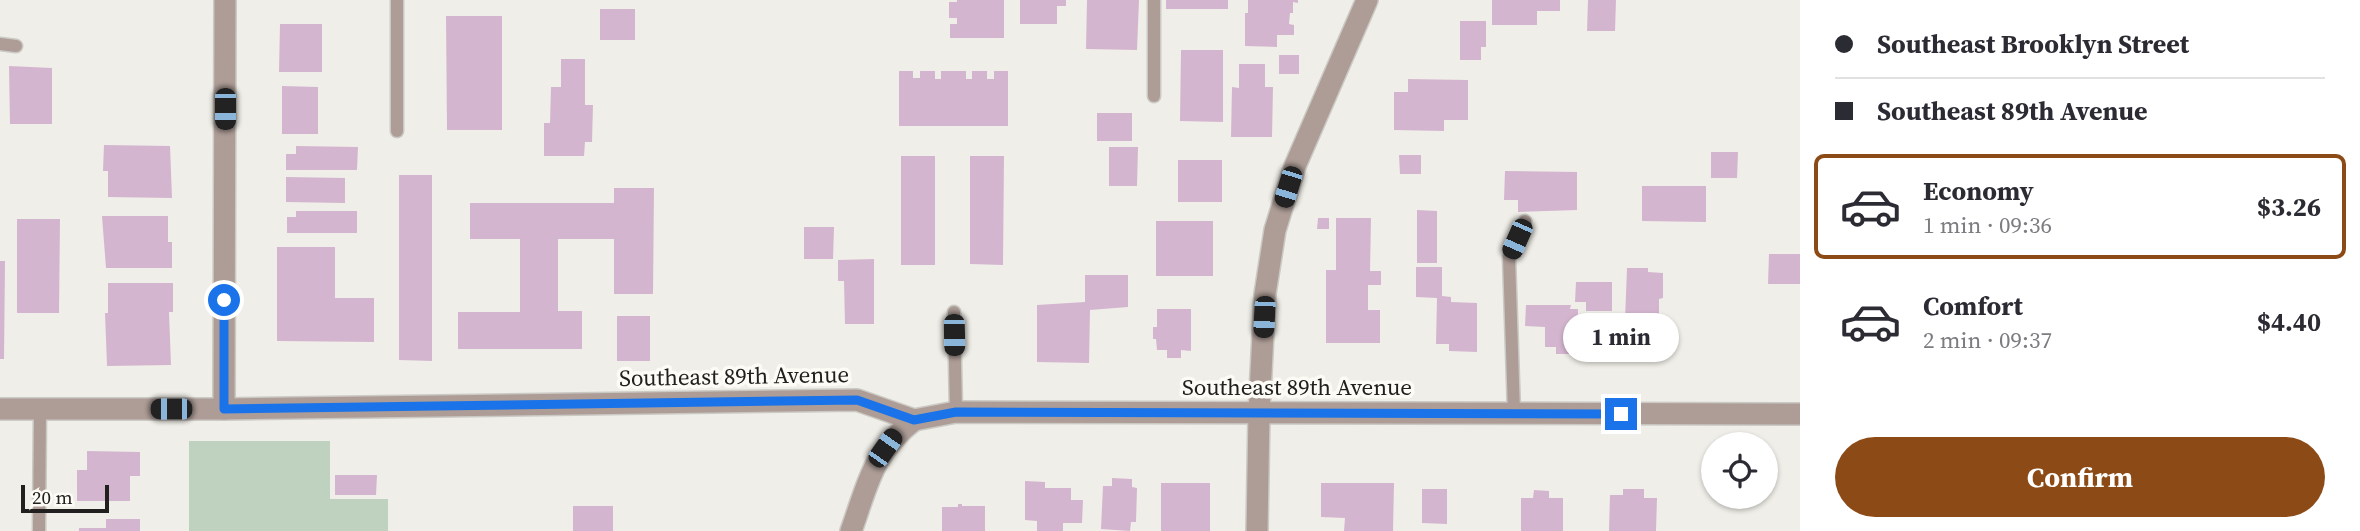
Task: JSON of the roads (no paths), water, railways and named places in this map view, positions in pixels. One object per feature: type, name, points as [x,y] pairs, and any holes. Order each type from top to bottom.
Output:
[{"type":"street","points":[[224,409],[225,0]]},
{"type":"street","points":[[1257,531],[1265,294],[1275,230],[1295,166],[1367,0]]},
{"type":"street","name":"Southeast 89th Avenue","points":[[0,409],[224,409],[857,400],[914,420],[956,412],[1800,414]]},
{"type":"street","points":[[851,531],[877,460],[894,436],[914,420]]},
{"type":"lane","points":[[397,0],[397,131]]},
{"type":"lane","points":[[1154,0],[1154,96]]},
{"type":"lane","points":[[0,44],[16,46]]},
{"type":"lane","points":[[1514,413],[1509,257],[1525,220]]},
{"type":"lane","points":[[954,312],[956,412]]},
{"type":"lane","points":[[39,531],[40,409]]}]
